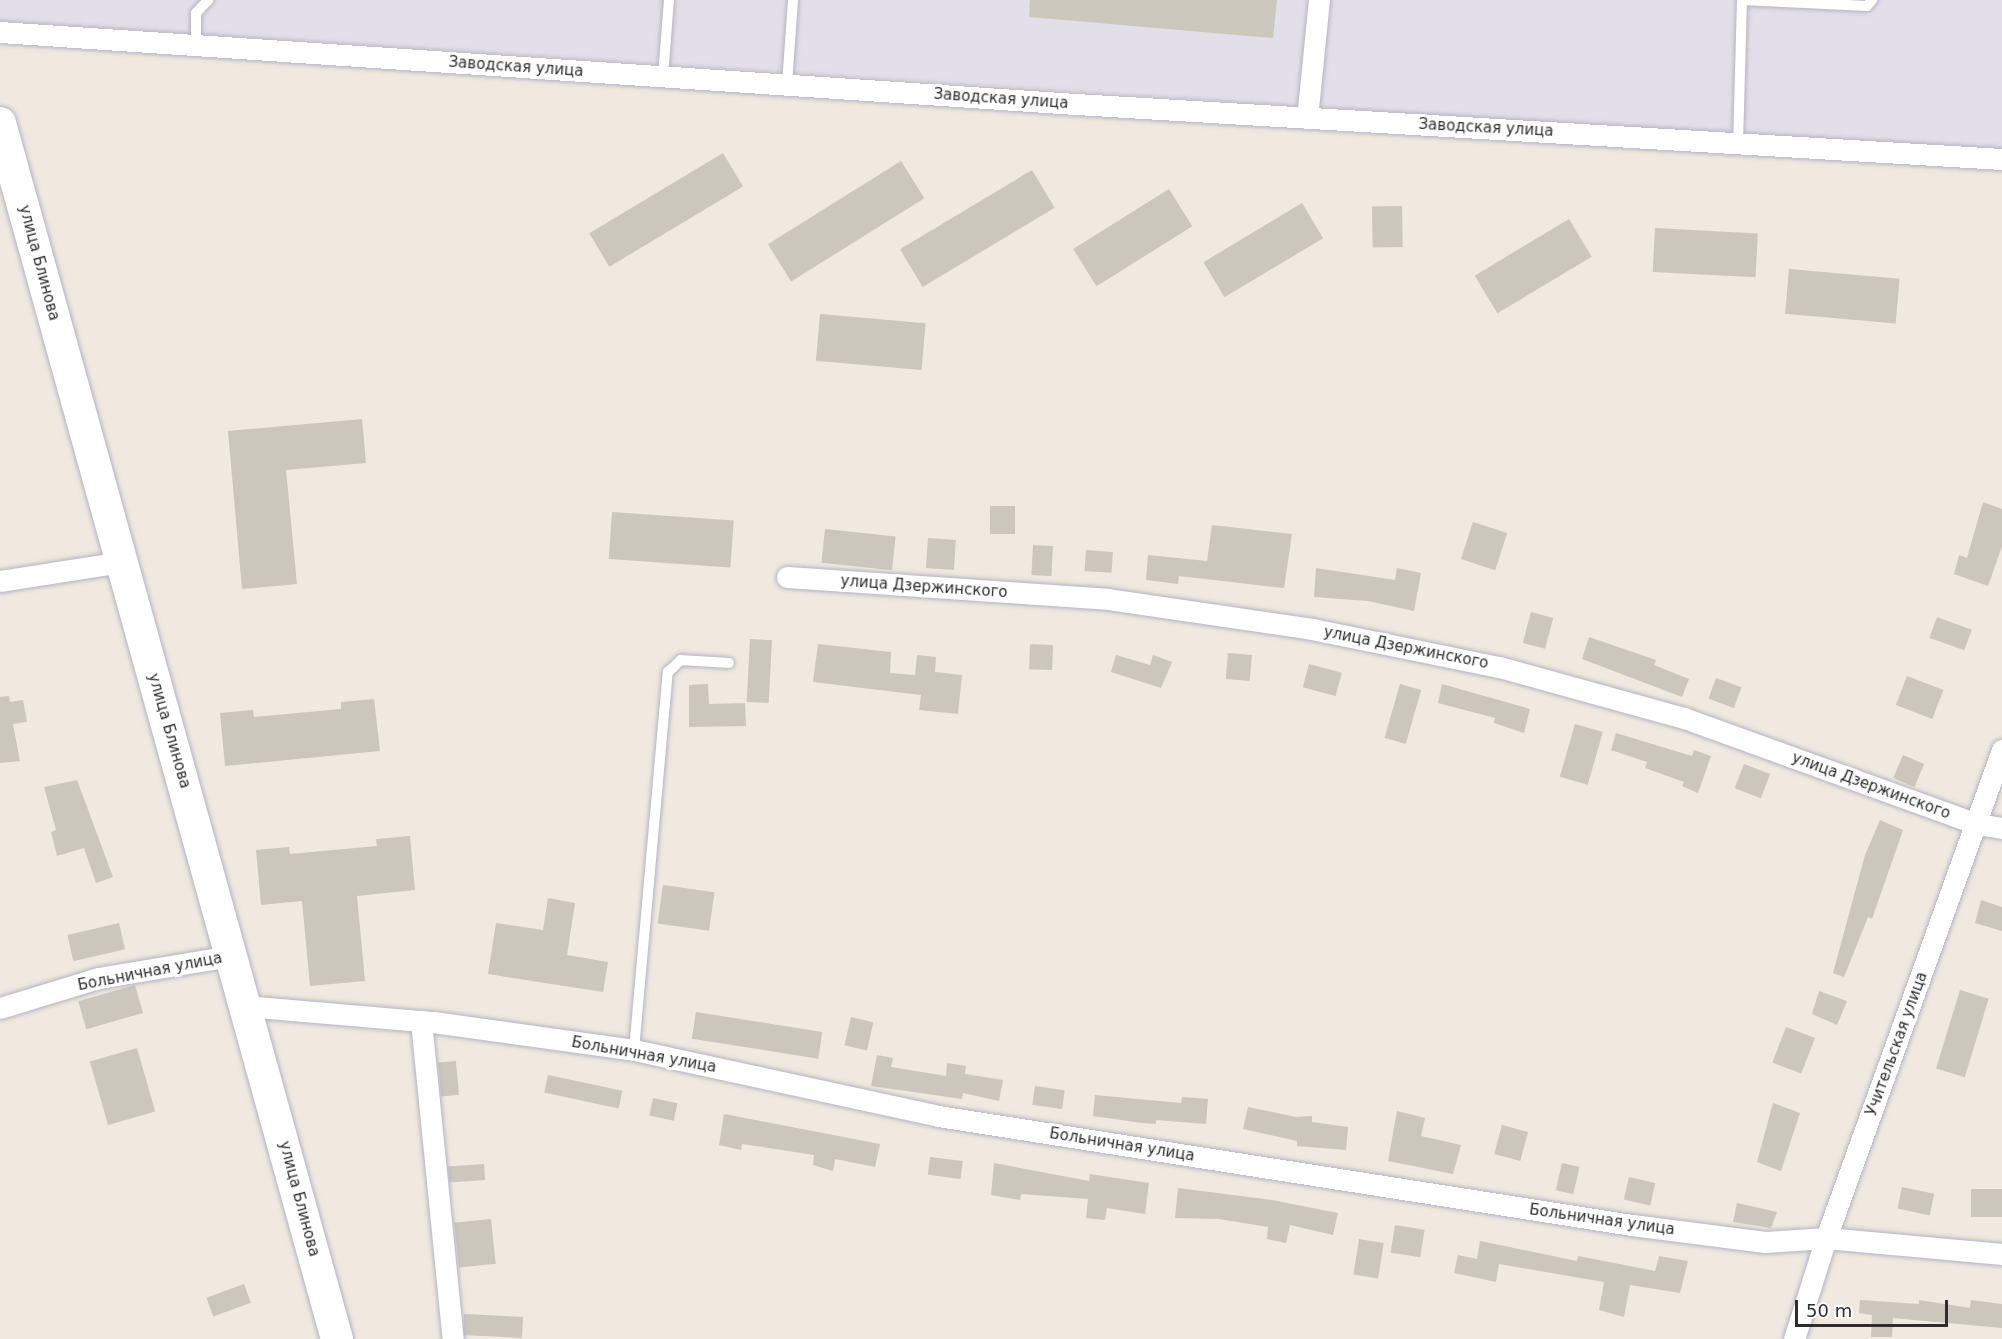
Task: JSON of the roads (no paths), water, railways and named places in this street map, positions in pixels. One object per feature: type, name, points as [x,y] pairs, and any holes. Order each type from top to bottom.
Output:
[{"type":"main road","name":"улица Блинова","points":[[0,123],[337,1339]]},
{"type":"street","points":[[1307,118],[1319,0]]},
{"type":"street","name":"Заводская улица","points":[[0,32],[1307,118],[2002,159]]},
{"type":"street","points":[[0,581],[122,562]]},
{"type":"street","name":"улица Дзержинского","points":[[786,577],[1107,599],[1312,629],[1499,667],[1684,718],[1977,824],[2002,828]]},
{"type":"street","name":"Учительская улица","points":[[1794,1339],[1826,1238],[2002,750]]},
{"type":"street","name":"Больничная улица","points":[[0,1008],[98,978],[231,956]]},
{"type":"street","name":"Больничная улица","points":[[245,1006],[421,1021],[634,1050],[938,1116],[1346,1181],[1765,1242],[1826,1238],[2002,1254]]},
{"type":"street","points":[[421,1021],[453,1339]]},
{"type":"lane","points":[[196,45],[196,13],[208,0]]},
{"type":"lane","points":[[663,76],[669,0]]},
{"type":"lane","points":[[788,84],[793,0]]},
{"type":"lane","points":[[1738,144],[1743,0],[1867,6],[1872,0]]},
{"type":"lane","points":[[634,1050],[668,672],[681,660],[729,663]]}]
